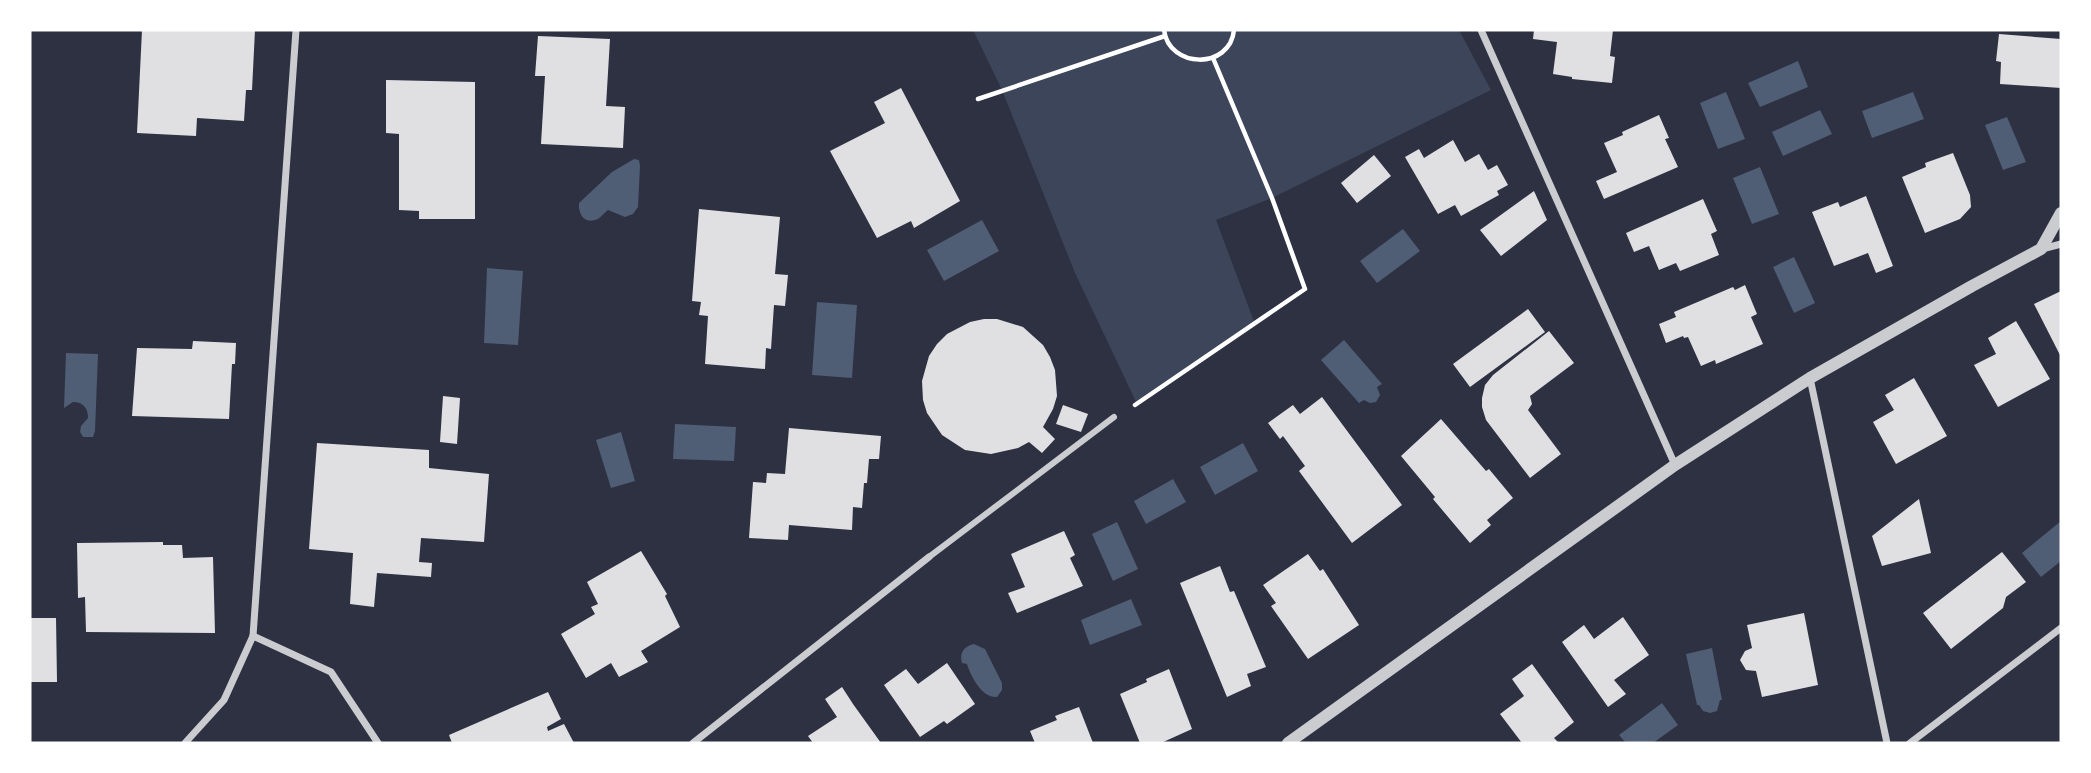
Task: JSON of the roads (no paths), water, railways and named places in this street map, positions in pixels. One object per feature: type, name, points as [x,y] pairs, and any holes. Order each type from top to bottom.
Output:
[{"type":"street","points":[[185,743],[224,701],[253,636],[296,30]]},
{"type":"street","points":[[1481,30],[1675,465]]},
{"type":"street","points":[[2041,249],[2061,213]]},
{"type":"street","points":[[1288,743],[1675,465],[1810,378],[2041,249],[2061,244]]},
{"type":"street","points":[[1810,378],[1887,743]]},
{"type":"street","points":[[693,743],[929,557],[1114,417]]},
{"type":"street","points":[[1910,743],[2061,628]]},
{"type":"street","points":[[253,636],[331,672],[378,743]]}]
